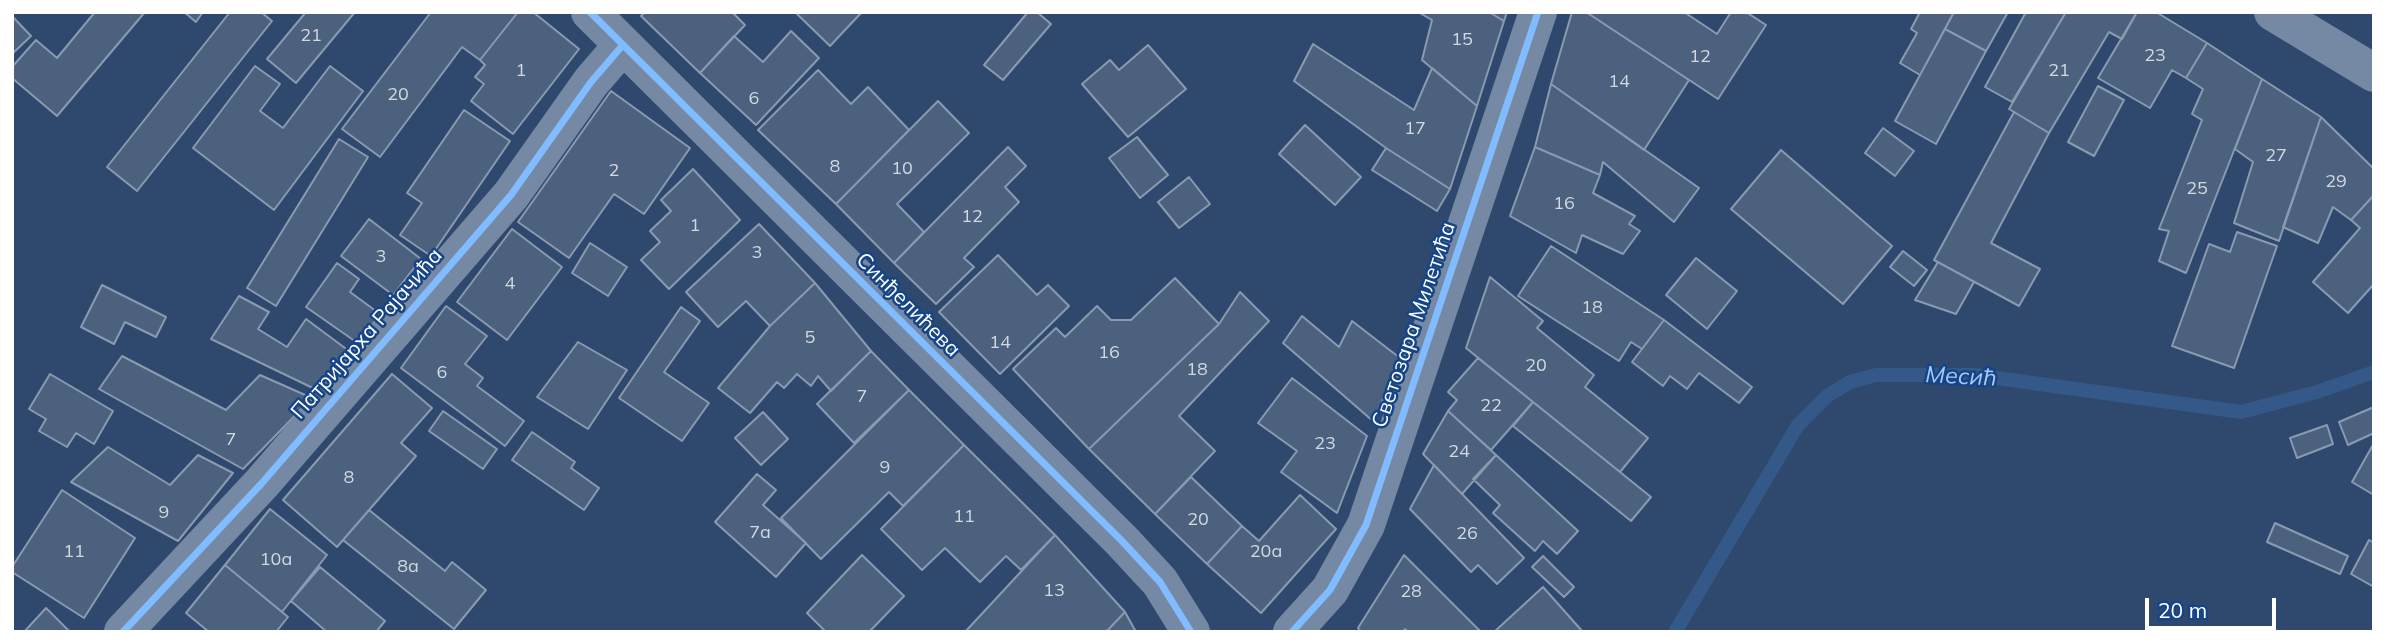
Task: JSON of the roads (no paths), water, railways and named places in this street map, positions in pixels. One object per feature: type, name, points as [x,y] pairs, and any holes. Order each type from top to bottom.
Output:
[{"type":"street","name":"Синђелићева","points":[[590,12],[1122,541],[1160,582],[1191,632]]},
{"type":"street","name":"Светозара Милетића","points":[[1292,632],[1329,590],[1366,525],[1538,12]]},
{"type":"street","points":[[2273,12],[2374,73]]},
{"type":"street","name":"Патријарха Рајачића","points":[[123,632],[262,483],[511,195],[590,82],[622,46]]},
{"type":"waterway","name":"Месић","points":[[1675,632],[1798,425],[1827,396],[1850,382],[1876,375],[1975,375],[2241,412],[2317,392],[2374,372]]}]
